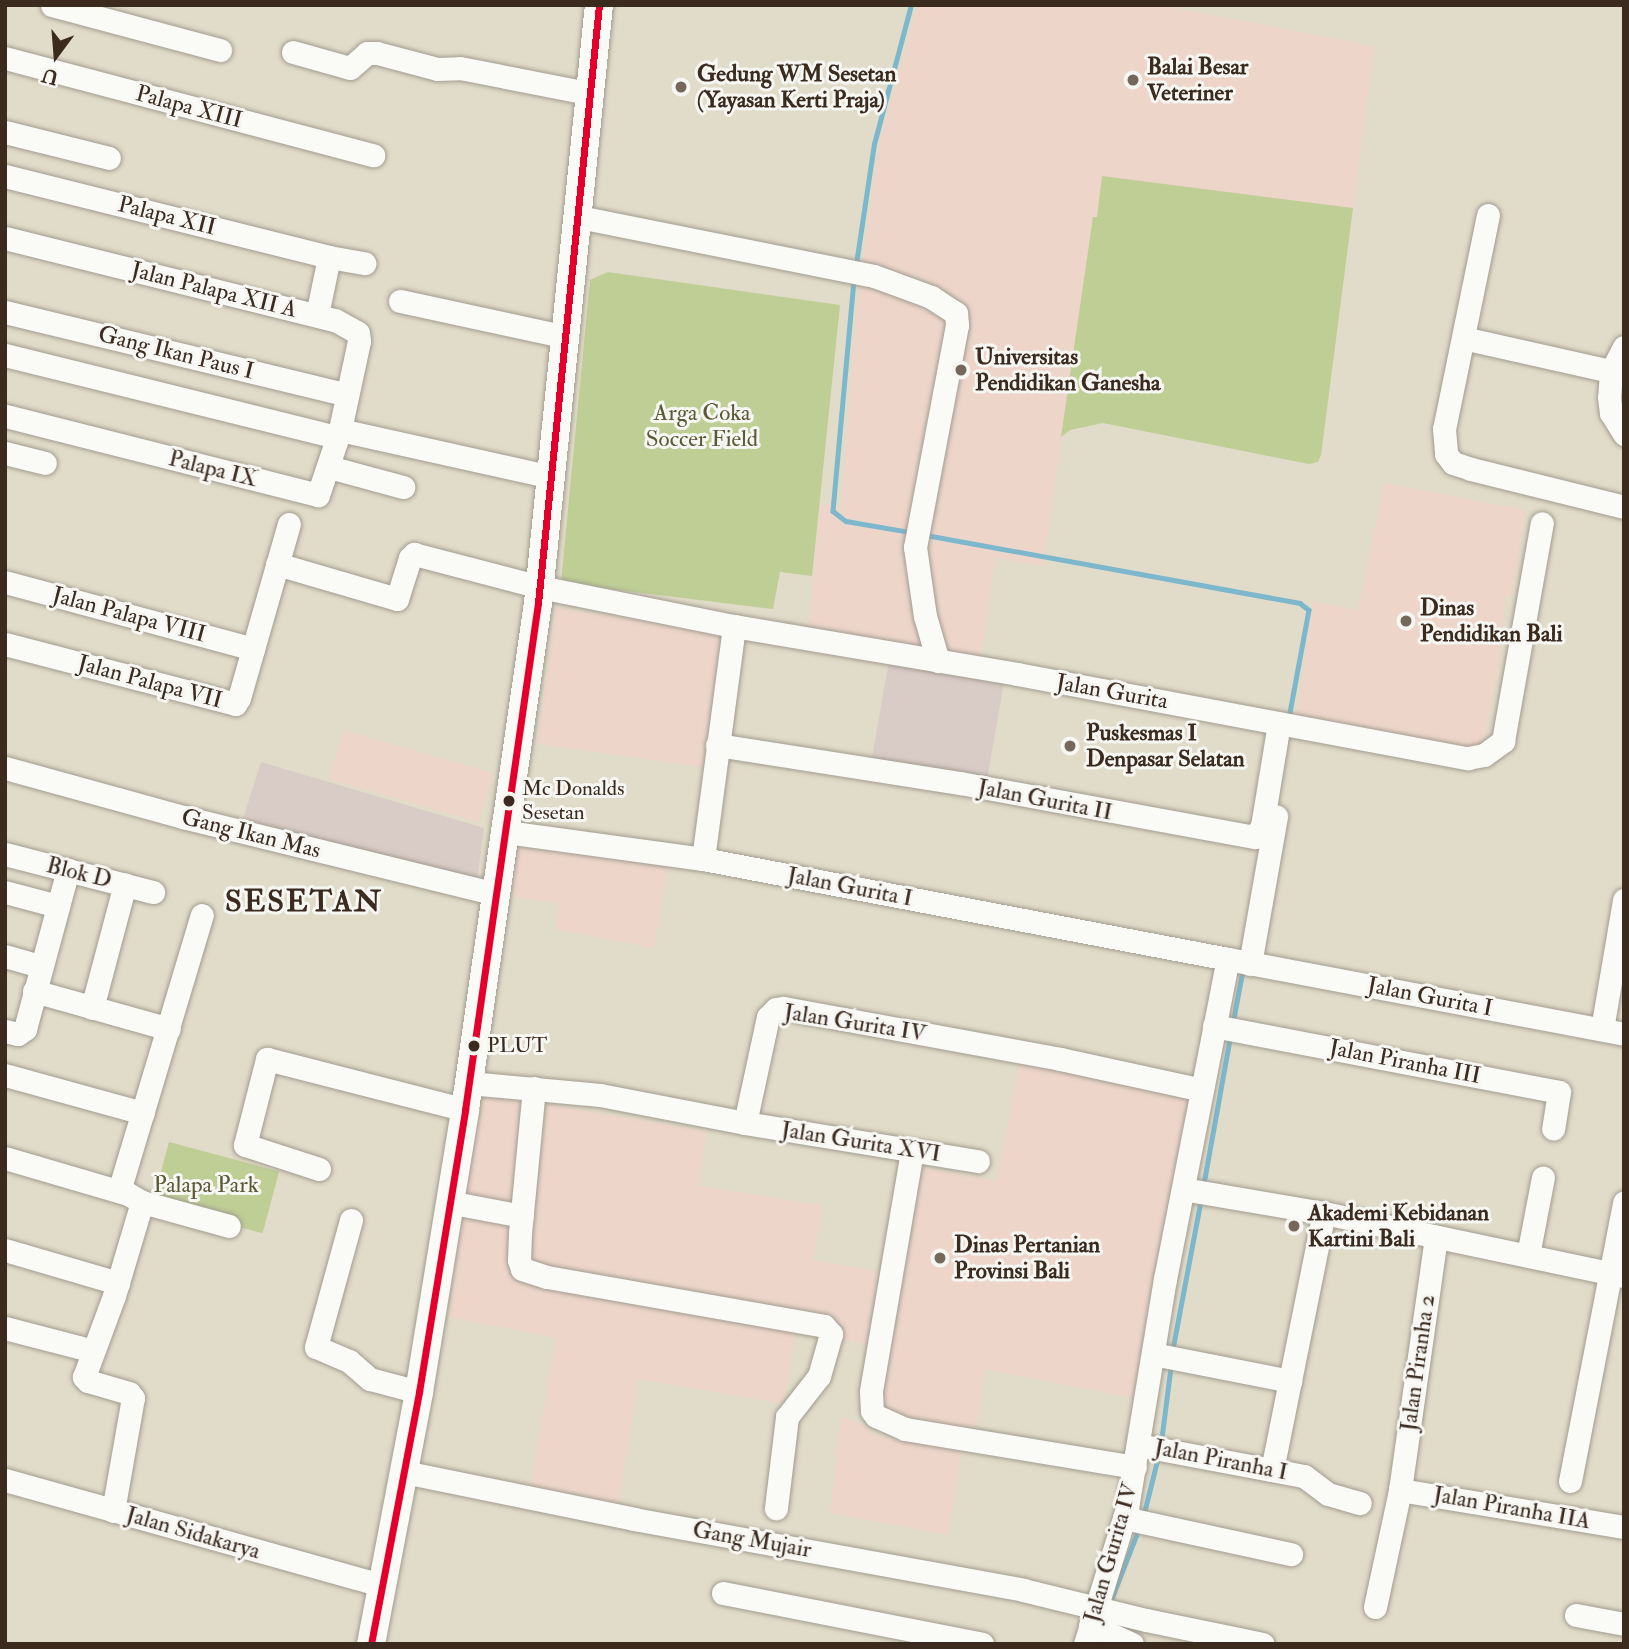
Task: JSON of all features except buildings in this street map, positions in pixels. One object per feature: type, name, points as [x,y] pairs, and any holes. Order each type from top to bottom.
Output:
[{"type":"main road","points":[[371,1644],[419,1392],[467,1097],[540,587],[579,217],[588,93],[598,5]]},
{"type":"street","points":[[52,5],[220,50]]},
{"type":"street","points":[[293,52],[350,68],[367,53],[377,53],[437,69],[460,68],[588,93]]},
{"type":"street","name":"Palapa XIII","points":[[5,58],[373,155]]},
{"type":"street","points":[[5,132],[108,158]]},
{"type":"street","name":"Palapa XII","points":[[5,176],[330,257],[364,263]]},
{"type":"street","points":[[1488,215],[1444,429],[1446,454],[1453,463],[1624,507]]},
{"type":"street","points":[[579,217],[874,276],[931,297],[956,313],[957,325],[915,547],[925,616],[938,661]]},
{"type":"street","name":"Jalan Palapa XII A","points":[[5,238],[335,320],[358,333],[359,341],[347,395]]},
{"type":"street","points":[[317,315],[330,257]]},
{"type":"street","points":[[400,301],[567,337]]},
{"type":"street","name":"Gang Ikan Paus I","points":[[5,312],[347,395]]},
{"type":"street","points":[[1462,338],[1611,372]]},
{"type":"street","points":[[1624,347],[1611,372],[1611,414],[1624,434]]},
{"type":"street","points":[[5,355],[338,434],[552,477]]},
{"type":"street","name":"Palapa IX","points":[[5,416],[314,495],[321,492],[330,467],[347,395]]},
{"type":"street","points":[[5,453],[44,463]]},
{"type":"street","points":[[330,467],[403,488]]},
{"type":"street","name":"Jalan Gurita","points":[[277,564],[395,599],[399,596],[412,554],[540,587],[734,626],[1468,758],[1497,748],[1503,741],[1542,523]]},
{"type":"street","name":"Jalan Palapa VII","points":[[5,644],[231,704],[239,698],[289,524]]},
{"type":"street","name":"Jalan Palapa VIII","points":[[5,582],[253,649]]},
{"type":"street","points":[[702,859],[734,626]]},
{"type":"street","name":"Jalan Gurita II","points":[[717,745],[960,783],[1255,837],[1271,813],[1286,724]]},
{"type":"street","name":"Gang Ikan Mas","points":[[5,768],[183,817],[497,894]]},
{"type":"street","name":"Jalan Gurita IV","points":[[1097,1619],[1126,1519],[1138,1452],[1163,1356],[1195,1191],[1202,1090],[1225,1028],[1271,813]]},
{"type":"street","name":"Jalan Gurita I","points":[[506,832],[702,859],[1613,1031]]},
{"type":"street","name":"Blok D","points":[[5,854],[153,892]]},
{"type":"street","points":[[5,1031],[18,1034],[25,1029],[68,870]]},
{"type":"street","points":[[92,1009],[125,884]]},
{"type":"street","points":[[5,892],[58,906]]},
{"type":"street","points":[[1613,1031],[1624,900]]},
{"type":"street","points":[[119,1191],[202,915]]},
{"type":"street","points":[[5,956],[41,966]]},
{"type":"street","points":[[34,991],[169,1029]]},
{"type":"street","name":"Jalan Gurita IV","points":[[745,1123],[768,1017],[776,1009],[783,1008],[1059,1059],[1202,1090]]},
{"type":"street","name":"Jalan Piranha III","points":[[1225,1028],[1559,1092],[1553,1129]]},
{"type":"street","points":[[319,1170],[245,1145],[267,1059],[467,1097],[534,1088],[600,1095],[745,1123]]},
{"type":"street","points":[[5,1075],[143,1113]]},
{"type":"street","points":[[534,1088],[519,1260],[522,1269],[531,1274],[827,1329],[832,1340],[820,1376],[787,1417],[776,1508]]},
{"type":"street","name":"Jalan Gurita XVI","points":[[745,1123],[978,1161]]},
{"type":"street","name":"Jalan Piranha I","points":[[912,1151],[871,1392],[872,1411],[876,1416],[905,1429],[1138,1452],[1166,1449],[1304,1476],[1328,1494],[1360,1503]]},
{"type":"street","points":[[5,1158],[119,1191],[142,1202],[229,1226]]},
{"type":"street","points":[[1528,1255],[1543,1177]]},
{"type":"street","points":[[1195,1191],[1324,1213],[1616,1274]]},
{"type":"street","points":[[113,1511],[133,1397],[129,1393],[85,1380],[142,1202]]},
{"type":"street","points":[[448,1202],[522,1216]]},
{"type":"street","points":[[1570,1480],[1616,1274],[1624,1202]]},
{"type":"street","points":[[1272,1470],[1324,1213]]},
{"type":"street","points":[[351,1220],[316,1348],[349,1362],[370,1379],[419,1392]]},
{"type":"street","name":"Jalan Piranha 2","points":[[1375,1607],[1400,1490],[1436,1237]]},
{"type":"street","points":[[5,1250],[118,1283]]},
{"type":"street","points":[[5,1328],[93,1352]]},
{"type":"street","points":[[1163,1356],[1290,1381]]},
{"type":"street","name":"Gang Mujair","points":[[404,1472],[634,1519],[774,1542],[1097,1619]]},
{"type":"street","name":"Jalan Sidakarya","points":[[5,1480],[382,1585]]},
{"type":"street","name":"Jalan Piranha IIA","points":[[1400,1490],[1624,1527]]},
{"type":"street","points":[[1126,1519],[1290,1554]]},
{"type":"street","points":[[723,1593],[982,1644]]},
{"type":"street","points":[[1576,1615],[1624,1624]]},
{"type":"street","points":[[1097,1619],[1132,1644]]},
{"type":"street","points":[[1097,1619],[1263,1644]]},
{"type":"shaded area","points":[[917,5],[1160,5],[1374,46],[1353,208],[1102,177],[1097,218],[1093,217],[1043,566],[995,558],[981,657],[809,627],[820,504],[841,506],[857,302],[880,141]]},
{"type":"shaded area","name":"Dinas Pendidikan Bali","points":[[1384,483],[1526,510],[1511,596],[1506,596],[1497,675],[1482,748],[1463,752],[1296,721],[1313,601],[1358,610]]},
{"type":"shaded area","points":[[556,608],[727,632],[708,768],[537,744]]},
{"type":"shaded area","points":[[889,661],[1004,681],[985,788],[870,767]]},
{"type":"shaded area","points":[[343,730],[493,773],[479,822],[329,779]]},
{"type":"shaded area","points":[[261,762],[484,828],[476,887],[241,825]]},
{"type":"shaded area","points":[[522,843],[668,863],[654,948],[555,929],[559,904],[505,895],[516,845]]},
{"type":"shaded area","points":[[1020,1062],[1193,1096],[1138,1399],[985,1369],[975,1431],[907,1421],[891,1414],[883,1404],[881,1388],[918,1167],[997,1181]]},
{"type":"shaded area","points":[[491,1095],[707,1131],[698,1186],[822,1205],[813,1260],[878,1271],[867,1344],[795,1332],[784,1404],[638,1379],[617,1512],[529,1496],[556,1338],[449,1317],[476,1099]]},
{"type":"shaded area","points":[[841,1417],[858,1422],[875,1435],[961,1450],[948,1535],[830,1513]]},
{"type":"green space","points":[[1102,176],[1353,208],[1318,462],[1309,464],[1103,423],[1070,430],[1061,437],[1093,217],[1097,217]]},
{"type":"green space","name":"Arga Coka Soccer Field","points":[[608,272],[840,305],[812,576],[780,572],[773,609],[561,583],[590,280]]},
{"type":"green space","name":"Palapa Park","points":[[169,1142],[279,1172],[263,1233],[152,1204]]},
{"type":"waterway","points":[[856,264],[874,144],[911,5]]},
{"type":"waterway","points":[[854,280],[833,511],[846,521],[910,532]]},
{"type":"waterway","points":[[926,535],[1300,603],[1309,610],[1289,718]]},
{"type":"waterway","points":[[1233,1021],[1243,968]]},
{"type":"waterway","points":[[1203,1187],[1230,1037]]},
{"type":"waterway","points":[[1172,1352],[1201,1199]]},
{"type":"waterway","points":[[1161,1442],[1171,1364]]},
{"type":"waterway","points":[[1143,1517],[1158,1457]]},
{"type":"waterway","points":[[1109,1605],[1139,1528]]},
{"type":"transit line","points":[[371,1644],[419,1392],[465,1110],[538,603],[599,5]]},
{"type":"place","name":"Balai Besar Veteriner","points":[[1133,80]]},
{"type":"place","name":"Gedung WM Sesetan (Yayasan Kerti Praja)","points":[[681,87]]},
{"type":"place","name":"Universitas Pendidikan Ganesha","points":[[961,370]]},
{"type":"place","name":"Dinas Pendidikan Bali","points":[[1406,621]]},
{"type":"place","name":"Puskesmas I Denpasar Selatan","points":[[1070,746]]},
{"type":"place","name":"Mc Donalds Sesetan","points":[[509,801]]},
{"type":"place","name":"PLUT","points":[[474,1046]]},
{"type":"place","name":"Akademi Kebidanan Kartini Bali","points":[[1294,1226]]},
{"type":"place","name":"Dinas Pertanian Provinsi Bali","points":[[940,1258]]},
{"type":"district","name":"SESETAN","points":[[304,902]]}]
